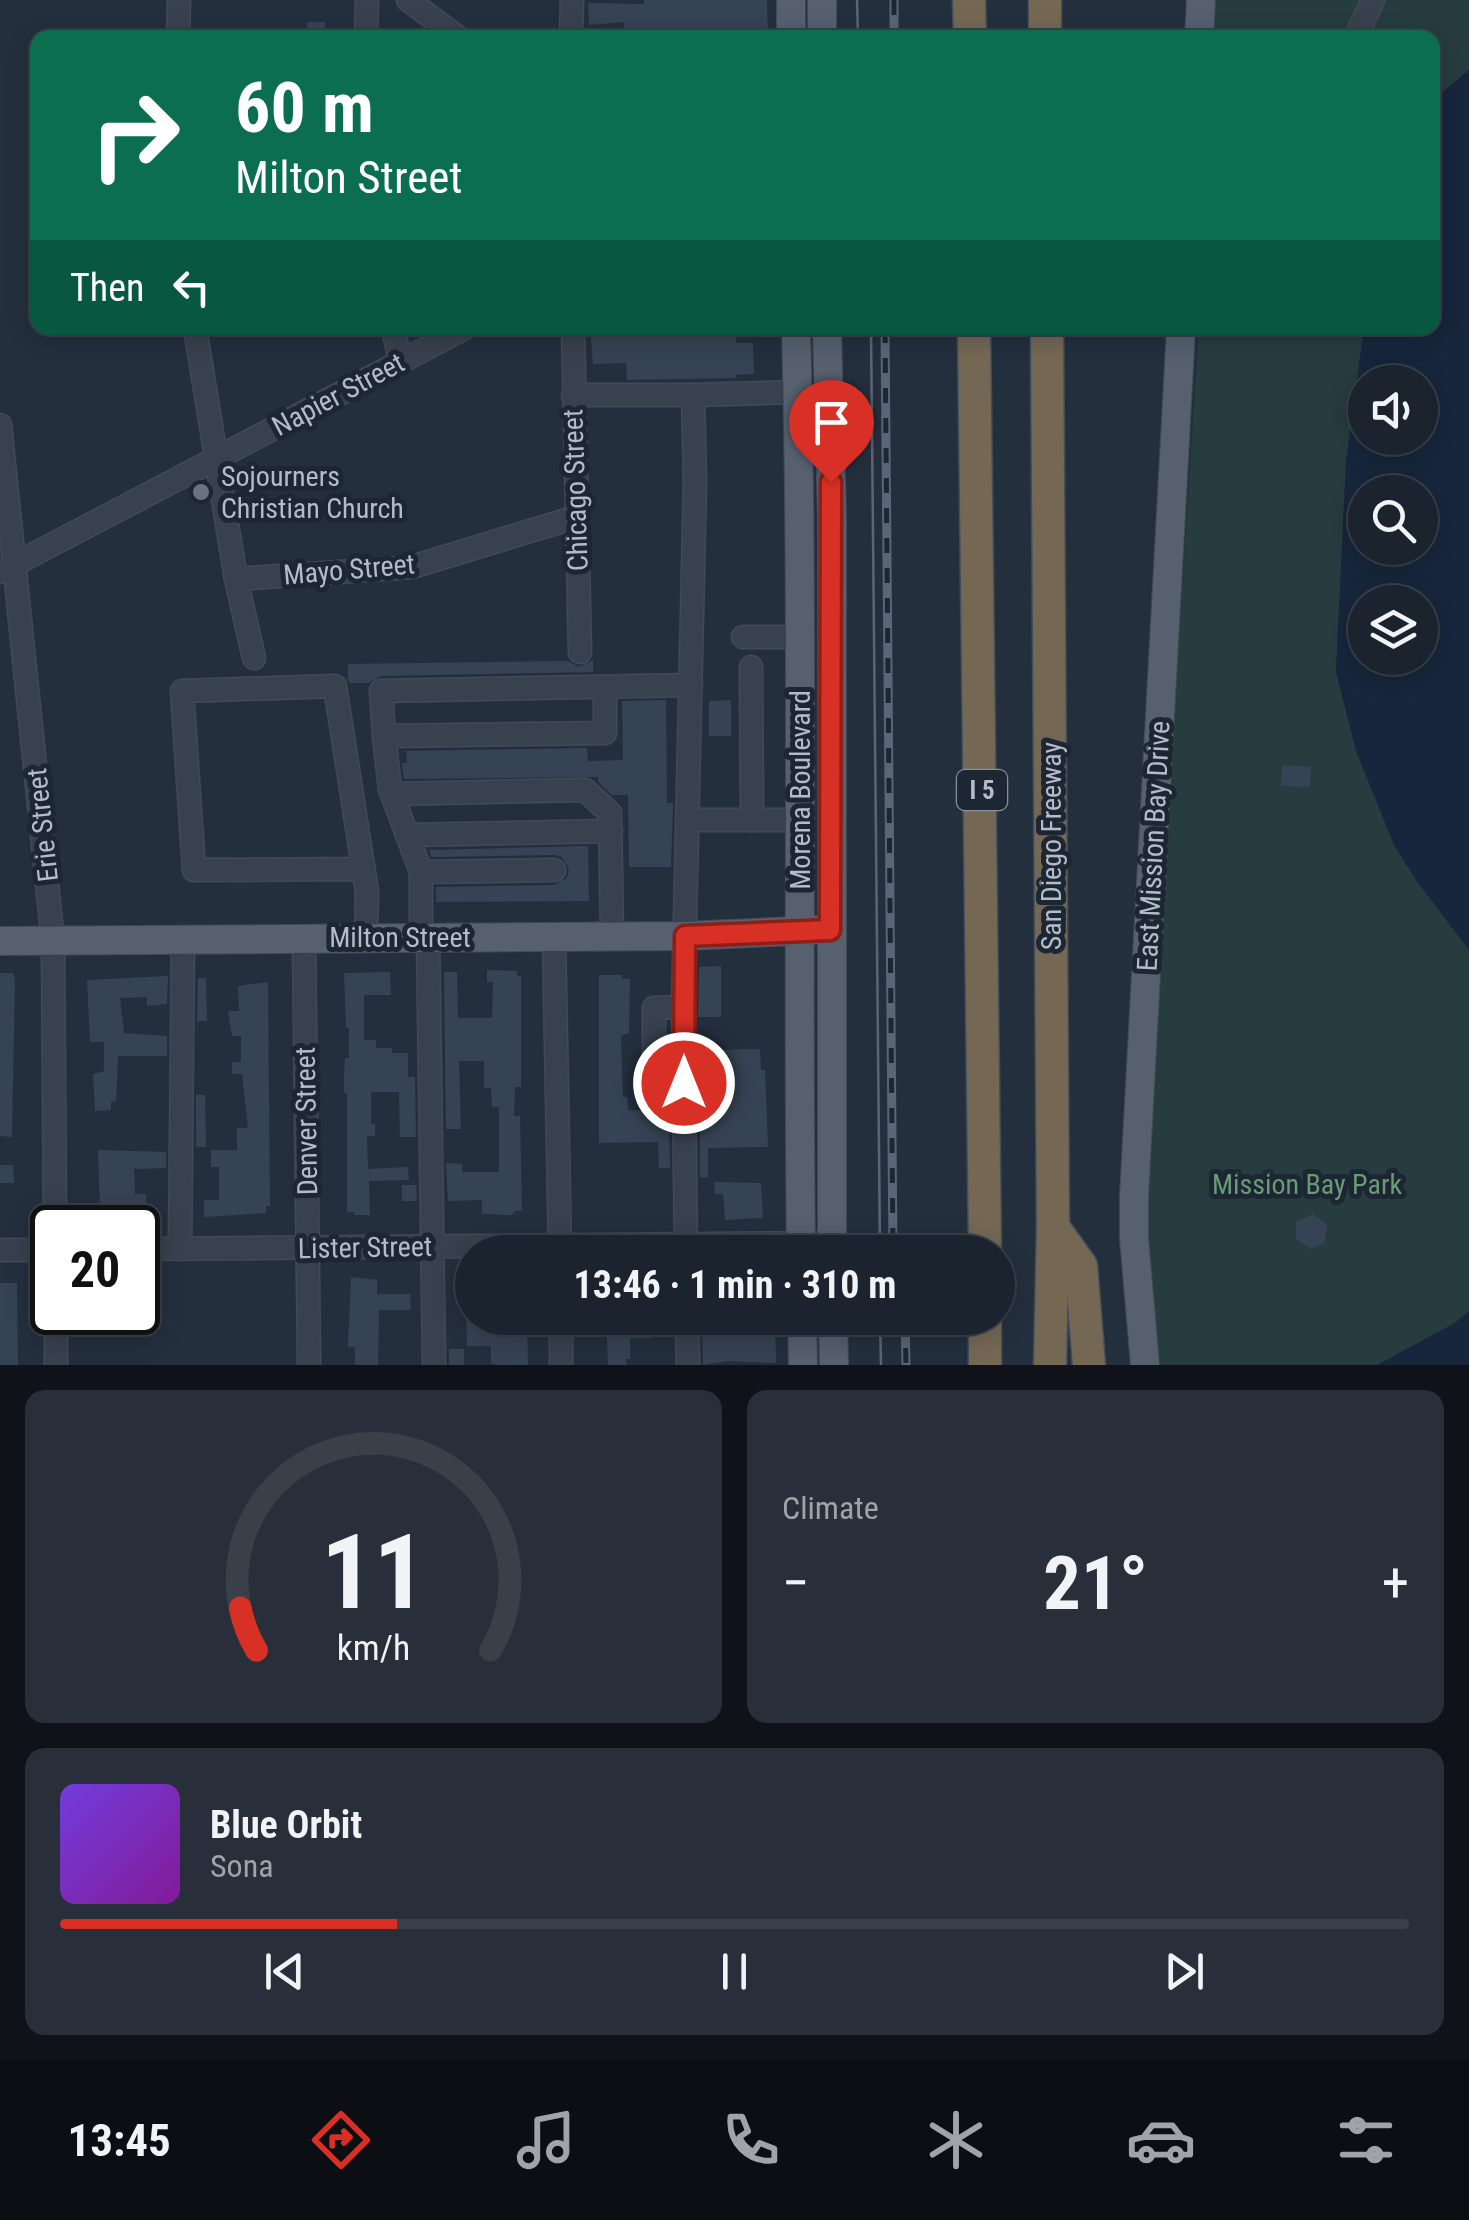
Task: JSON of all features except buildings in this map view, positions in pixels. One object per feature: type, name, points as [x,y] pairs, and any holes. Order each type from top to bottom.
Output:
[{"type":"highway","points":[[969,0],[970,30]]},
{"type":"highway","points":[[1044,0],[1045,30]]},
{"type":"highway","name":"I 5","points":[[974,335],[984,1235]]},
{"type":"highway","name":"San Diego Freeway","points":[[1047,335],[1053,1228],[1050,1365]]},
{"type":"highway","points":[[1053,1228],[1080,1266],[1089,1365]]},
{"type":"highway","points":[[985,1335],[985,1365]]},
{"type":"main road","points":[[791,0],[791,30]]},
{"type":"main road","points":[[822,0],[822,30]]},
{"type":"main road","points":[[1199,30],[1201,0]]},
{"type":"main road","name":"Morena Boulevard","points":[[796,335],[801,637],[801,1235]]},
{"type":"main road","name":"Morena Boulevard","points":[[827,335],[832,516],[832,1235]]},
{"type":"main road","name":"East Mission Bay Drive","points":[[1145,1365],[1134,1196],[1181,335]]},
{"type":"main road","name":"Milton Street","points":[[0,942],[685,936],[830,930]]},
{"type":"main road","points":[[802,1335],[803,1365]]},
{"type":"main road","points":[[833,1335],[834,1365]]},
{"type":"street","points":[[178,30],[179,0]]},
{"type":"street","points":[[366,30],[367,0]]},
{"type":"street","points":[[408,0],[448,30]]},
{"type":"street","points":[[572,0],[572,30]]},
{"type":"street","points":[[1359,30],[1373,0]]},
{"type":"street","points":[[196,335],[236,579],[254,658]]},
{"type":"street","points":[[395,335],[400,360]]},
{"type":"street","name":"Napier Street","points":[[8,568],[451,335]]},
{"type":"street","name":"Chicago Street","points":[[573,335],[580,652]]},
{"type":"street","points":[[573,395],[798,392]]},
{"type":"street","points":[[686,1235],[684,1007],[695,483],[693,395]]},
{"type":"street","name":"Erie Street","points":[[0,425],[8,568],[53,942],[55,1205]]},
{"type":"street","name":"Mayo Street","points":[[236,579],[412,566],[576,517]]},
{"type":"street","points":[[743,638],[801,637]]},
{"type":"street","points":[[751,667],[752,820]]},
{"type":"street","points":[[434,1365],[434,1245],[421,872],[392,794],[381,691],[690,685]]},
{"type":"street","points":[[364,870],[194,870],[182,691],[334,686],[364,870],[367,892],[366,937]]},
{"type":"street","points":[[384,736],[604,733],[605,687]]},
{"type":"street","points":[[392,794],[585,790],[610,813],[612,935]]},
{"type":"street","points":[[687,820],[800,820]]},
{"type":"street","points":[[407,835],[610,831]]},
{"type":"street","points":[[421,872],[554,870]]},
{"type":"street","points":[[554,936],[560,1235]]},
{"type":"street","points":[[180,1249],[183,938]]},
{"type":"street","name":"Denver Street","points":[[304,938],[310,1365]]},
{"type":"street","points":[[646,1086],[684,1072]]},
{"type":"street","name":"Lister Street","points":[[160,1249],[455,1246]]},
{"type":"street","points":[[0,1250],[30,1250]]},
{"type":"street","points":[[56,1335],[56,1365]]},
{"type":"street","points":[[560,1335],[561,1365]]},
{"type":"street","points":[[687,1335],[688,1365]]},
{"type":"green space","points":[[1215,0],[1469,0],[1469,70],[1440,98],[1440,30],[1213,30]]},
{"type":"green space","name":"Mission Bay Park","points":[[1199,335],[1363,335],[1359,365],[1348,365],[1348,447],[1336,672],[1394,845],[1469,950],[1469,1311],[1455,1323],[1377,1365],[1159,1365],[1142,1206]]},
{"type":"water","points":[[1469,70],[1469,950],[1394,845],[1356,751],[1336,672],[1348,447],[1348,455],[1438,455],[1438,365],[1359,365],[1363,335],[1440,335],[1440,98]]},
{"type":"water","points":[[1469,1311],[1469,1365],[1377,1365],[1455,1323]]},
{"type":"tram line","points":[[857,0],[858,30]]},
{"type":"tram line","points":[[871,335],[880,1235]]},
{"type":"tram line","points":[[880,1335],[881,1365]]},
{"type":"railway","points":[[894,0],[894,30]]},
{"type":"railway","points":[[885,335],[893,1235]]},
{"type":"railway","points":[[905,1335],[906,1365]]},
{"type":"place","name":"Sojourners Christian Church","points":[[201,492]]},
{"type":"route","points":[[684,1083],[685,936],[830,930],[831,482]]}]
